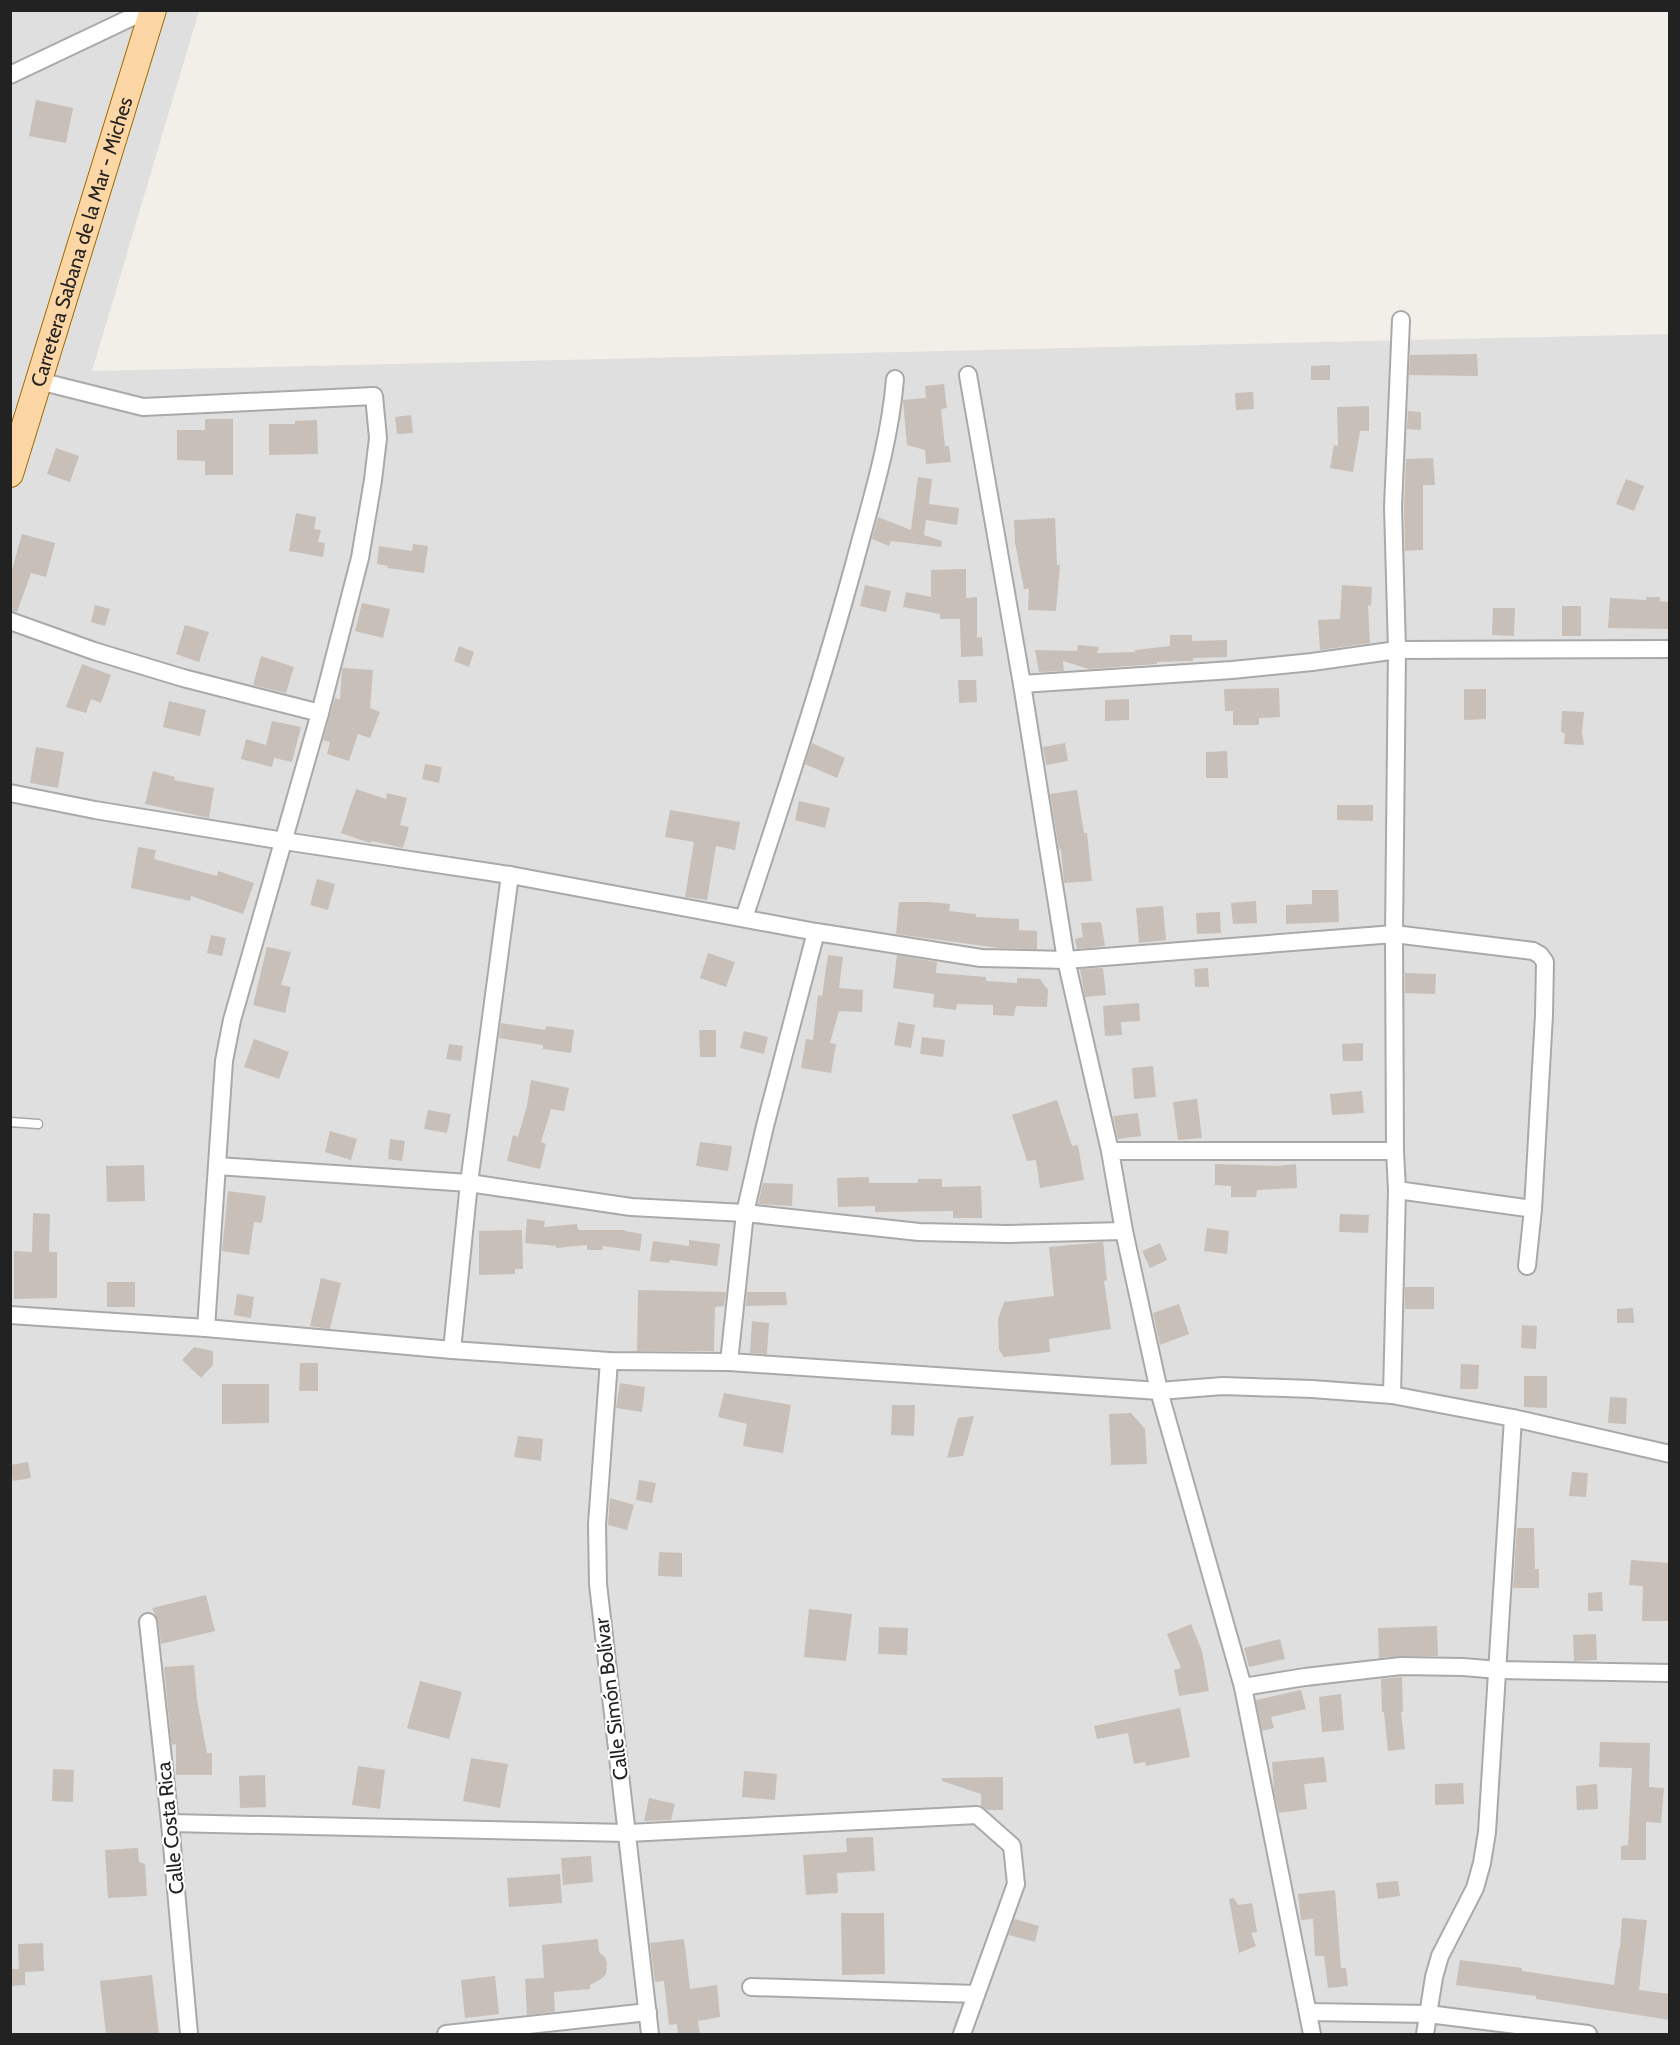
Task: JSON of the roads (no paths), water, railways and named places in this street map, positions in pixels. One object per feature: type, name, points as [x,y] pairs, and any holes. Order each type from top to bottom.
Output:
[{"type":"main road","name":"Carretera Sabana de la Mar - Miches","points":[[10,474],[153,10]]},
{"type":"street","points":[[10,75],[147,10]]},
{"type":"street","points":[[1392,1395],[1397,1190],[1394,934],[1397,650],[1394,507],[1401,320]]},
{"type":"street","points":[[968,375],[1022,684],[1066,960],[1110,1151],[1124,1231],[1159,1391],[1243,1687],[1311,2034]]},
{"type":"street","points":[[744,918],[832,648],[877,481],[892,411],[895,379]]},
{"type":"street","points":[[39,381],[143,407],[374,396],[378,438],[360,558],[320,713],[230,1030],[224,1061],[206,1328]]},
{"type":"street","points":[[10,621],[94,651],[183,678],[320,713]]},
{"type":"street","points":[[1022,684],[1232,670],[1397,650],[1670,649]]},
{"type":"street","points":[[10,793],[95,810],[284,841],[510,874],[816,932],[981,958],[1066,960],[1394,934],[1533,951],[1545,962],[1544,1015],[1533,1209],[1527,1266]]},
{"type":"street","points":[[452,1350],[469,1183],[510,874]]},
{"type":"street","points":[[729,1362],[745,1213],[765,1126],[816,932]]},
{"type":"street","points":[[1110,1151],[1395,1150]]},
{"type":"street","points":[[217,1166],[469,1183],[631,1207],[745,1213],[919,1232],[1007,1234],[1124,1231]]},
{"type":"street","points":[[1397,1190],[1533,1209]]},
{"type":"street","points":[[10,1314],[609,1362],[729,1362],[1159,1391],[1223,1386],[1392,1395],[1513,1418],[1670,1454]]},
{"type":"street","name":"Calle Simón Bolívar","points":[[609,1362],[597,1524],[598,1584],[650,2034]]},
{"type":"street","points":[[1425,2034],[1434,1977],[1440,1956],[1475,1888],[1487,1832],[1499,1670],[1513,1418]]},
{"type":"street","name":"Calle Costa Rica","points":[[148,1623],[170,1822],[189,2034]]},
{"type":"street","points":[[1243,1687],[1401,1666],[1670,1673]]},
{"type":"street","points":[[170,1822],[628,1833],[977,1815],[1012,1846],[1016,1884],[962,2034]]},
{"type":"street","points":[[751,1987],[976,1994]]},
{"type":"street","points":[[446,2034],[648,2012]]},
{"type":"street","points":[[1308,2012],[1428,2014],[1588,2034]]},
{"type":"lane","points":[[10,1122],[38,1124]]}]
